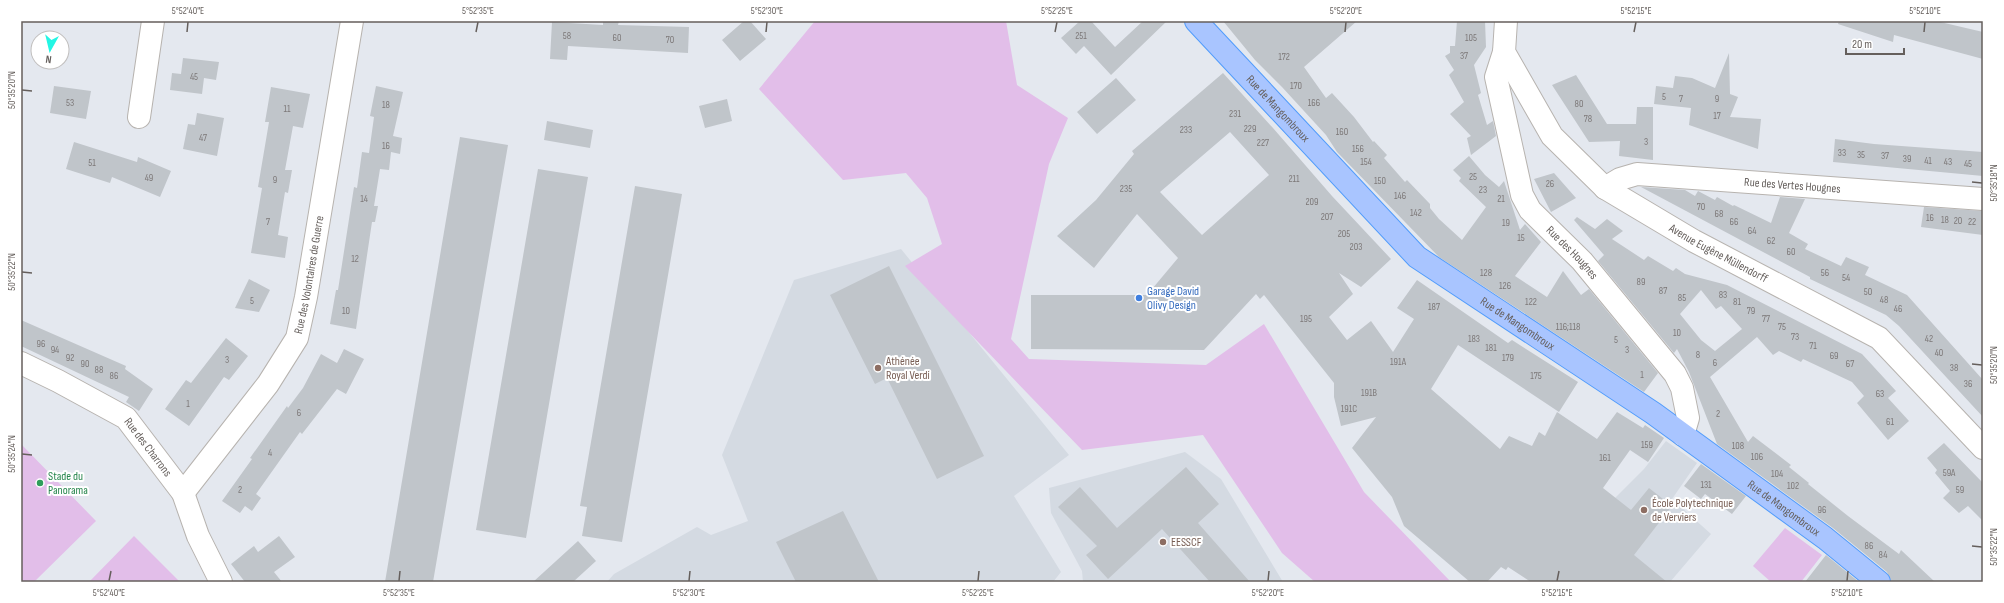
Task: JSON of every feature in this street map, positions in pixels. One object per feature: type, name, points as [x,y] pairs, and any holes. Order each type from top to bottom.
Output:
[{"type":"main road","name":"Rue de Mangombroux","points":[[1196,21],[1417,257],[1683,435],[1825,538],[1878,582]]},
{"type":"street","points":[[139,117],[153,21]]},
{"type":"street","name":"Rue des Volontaires de Guerre","points":[[183,493],[268,384],[296,338],[306,297],[352,21]]},
{"type":"street","points":[[1504,52],[1506,21]]},
{"type":"street","name":"Rue des Hougnes","points":[[1504,52],[1496,77],[1522,195],[1530,210],[1582,262],[1675,374],[1682,388],[1688,418],[1683,435]]},
{"type":"street","name":"Avenue Eugène Müllendorff","points":[[1504,52],[1552,136],[1605,188],[1694,240],[1879,338],[1983,448]]},
{"type":"street","name":"Rue des Vertes Hougnes","points":[[1605,188],[1620,179],[1637,174],[1983,199]]},
{"type":"street","name":"Rue des Charrons","points":[[21,363],[58,381],[126,418],[183,493],[198,536],[222,582]]},
{"type":"shaded area","points":[[815,21],[1006,21],[1017,85],[1068,118],[1049,164],[1011,339],[1029,359],[1206,365],[1264,324],[1364,492],[1451,582],[1315,582],[1282,553],[1203,435],[1082,450],[905,266],[942,244],[927,198],[906,173],[843,180],[759,89]]},
{"type":"shaded area","name":"Athénée Royal Verdi","points":[[901,249],[1069,455],[1014,496],[1061,572],[1053,582],[607,582],[614,574],[697,527],[711,535],[748,521],[722,455],[794,280]]},
{"type":"shaded area","name":"École Polytechnique de Verviers","points":[[1666,441],[1697,463],[1672,499],[1711,534],[1670,582],[1543,582],[1591,522],[1644,469]]},
{"type":"shaded area","name":"Stade du Panorama","points":[[21,444],[96,521],[34,582],[21,582]]},
{"type":"shaded area","name":"EESSCF","points":[[1185,452],[1221,479],[1283,582],[1083,582],[1082,571],[1051,513],[1049,488]]},
{"type":"shaded area","points":[[1785,528],[1822,555],[1801,582],[1771,582],[1753,566]]},
{"type":"shaded area","points":[[134,536],[180,582],[89,582]]},
{"type":"building","points":[[603,21],[619,21],[618,25],[689,27],[688,53],[568,46],[567,60],[550,59],[552,22],[603,25]]},
{"type":"building","points":[[744,21],[750,21],[766,39],[740,61],[722,40]]},
{"type":"building","points":[[1080,21],[1091,21],[1115,47],[1143,21],[1167,21],[1111,75],[1084,46],[1076,54],[1061,38]]},
{"type":"building","points":[[1223,21],[1357,21],[1304,67],[1326,98],[1332,93],[1354,117],[1373,142],[1374,141],[1387,155],[1384,158],[1405,182],[1407,180],[1430,204],[1430,208],[1439,219],[1462,240],[1486,207],[1459,181],[1461,178],[1453,170],[1469,156],[1485,175],[1499,187],[1504,181],[1520,230],[1525,224],[1541,242],[1515,276],[1547,297],[1563,271],[1581,295],[1589,289],[1658,373],[1644,392],[1439,257],[1337,152],[1326,135],[1255,60]]},
{"type":"building","points":[[1457,21],[1485,21],[1486,47],[1474,65],[1481,93],[1478,95],[1487,125],[1493,121],[1496,136],[1471,155],[1467,138],[1471,136],[1450,114],[1464,102],[1449,75],[1454,70],[1445,56],[1450,53],[1450,46],[1455,46]]},
{"type":"building","points":[[1839,21],[1936,21],[1983,32],[1983,59],[1894,35],[1893,42],[1838,24]]},
{"type":"building","points":[[1729,53],[1730,94],[1738,97],[1730,117],[1761,119],[1758,149],[1689,125],[1691,108],[1654,104],[1656,86],[1673,88],[1675,76],[1692,78],[1715,88]]},
{"type":"building","points":[[183,58],[219,62],[216,80],[204,78],[202,94],[170,90],[172,73],[181,74]]},
{"type":"building","points":[[1223,73],[1332,196],[1391,259],[1361,287],[1339,273],[1353,294],[1329,317],[1347,340],[1371,321],[1393,352],[1414,319],[1397,308],[1417,280],[1508,343],[1512,340],[1578,382],[1559,412],[1458,345],[1431,389],[1500,449],[1509,436],[1532,446],[1539,432],[1545,436],[1557,412],[1597,439],[1617,412],[1643,428],[1645,425],[1664,438],[1648,462],[1630,450],[1603,488],[1631,510],[1649,488],[1672,506],[1634,555],[1667,582],[1531,582],[1508,567],[1506,570],[1501,567],[1487,582],[1470,582],[1404,526],[1392,497],[1352,448],[1376,417],[1341,426],[1334,397],[1334,383],[1264,295],[1260,299],[1256,294],[1204,350],[1031,349],[1031,295],[1147,295],[1178,258],[1137,214],[1094,268],[1057,236],[1096,200],[1134,154],[1132,151]],"holes":[[[1230,132],[1269,175],[1202,235],[1160,192]]]},
{"type":"building","points":[[1576,75],[1607,124],[1636,124],[1637,107],[1653,107],[1653,160],[1619,156],[1620,141],[1589,142],[1552,85]]},
{"type":"building","points":[[1116,78],[1136,100],[1097,134],[1077,112]]},
{"type":"building","points":[[54,86],[91,91],[86,119],[50,113]]},
{"type":"building","points":[[376,86],[403,92],[393,136],[402,138],[400,154],[391,152],[389,170],[380,169],[374,206],[378,206],[375,222],[372,222],[356,329],[330,324],[336,290],[338,290],[354,187],[357,188],[362,152],[369,153],[374,117],[370,116]]},
{"type":"building","points":[[271,87],[310,94],[303,128],[293,126],[285,170],[292,170],[288,193],[285,192],[278,235],[288,237],[285,258],[251,253],[262,188],[258,187],[269,122],[265,122]]},
{"type":"building","points":[[727,99],[732,121],[705,128],[699,106]]},
{"type":"building","points":[[197,113],[224,118],[217,156],[183,149],[188,124],[195,125]]},
{"type":"building","points":[[547,121],[593,130],[590,148],[544,140]]},
{"type":"building","points":[[460,137],[508,145],[433,582],[385,582]]},
{"type":"building","points":[[1835,139],[1874,144],[1983,152],[1983,176],[1833,162]]},
{"type":"building","points":[[74,142],[137,162],[138,157],[171,171],[160,197],[112,177],[110,183],[66,169]]},
{"type":"building","points":[[538,169],[588,177],[526,538],[476,530]]},
{"type":"building","points":[[1554,173],[1576,198],[1551,212],[1534,179]]},
{"type":"building","points":[[635,186],[682,194],[622,542],[582,536],[587,507],[580,506]]},
{"type":"building","points":[[1641,187],[1685,190],[1695,196],[1698,191],[1715,200],[1717,197],[1771,223],[1780,197],[1805,199],[1789,233],[1808,244],[1805,249],[1841,266],[1846,257],[1869,267],[1865,275],[1907,295],[1983,380],[1983,417],[1899,326],[1886,315],[1810,279],[1810,277]]},
{"type":"building","points":[[1924,207],[1983,211],[1983,235],[1921,227]]},
{"type":"building","points":[[1577,217],[1595,229],[1607,219],[1623,231],[1612,239],[1644,260],[1648,256],[1673,271],[1676,268],[1685,274],[1727,285],[1862,354],[1896,391],[1888,398],[1909,421],[1888,440],[1857,403],[1864,396],[1852,382],[1803,359],[1801,362],[1779,351],[1773,355],[1757,337],[1710,377],[1748,442],[1753,436],[1791,465],[1789,467],[1848,516],[1899,554],[1901,550],[1935,582],[1891,582],[1887,572],[1833,528],[1717,444],[1689,372],[1677,349],[1674,353],[1598,261],[1604,255],[1574,220]],"holes":[[[1701,290],[1716,309],[1721,306],[1742,329],[1715,351],[1701,340],[1680,314]]]},
{"type":"building","points":[[889,266],[984,456],[937,479],[887,378],[875,384],[830,295]]},
{"type":"building","points":[[249,279],[270,290],[259,312],[235,308]]},
{"type":"building","points":[[21,320],[126,366],[125,369],[153,389],[139,411],[126,402],[129,397],[21,346]]},
{"type":"building","points":[[226,338],[248,356],[229,380],[224,377],[189,426],[165,409],[186,380],[191,383]]},
{"type":"building","points":[[344,349],[364,359],[346,394],[337,389],[302,434],[300,432],[256,494],[261,498],[252,511],[245,506],[240,513],[222,501],[287,406],[288,408],[303,388],[321,354],[337,363]]},
{"type":"building","points":[[1944,443],[1983,483],[1983,521],[1968,506],[1959,513],[1943,498],[1950,491],[1935,473],[1937,470],[1927,458]]},
{"type":"building","points":[[1701,464],[1746,496],[1732,514],[1705,494],[1701,499],[1684,486]]},
{"type":"building","points":[[1186,467],[1219,504],[1198,523],[1250,582],[1210,582],[1162,529],[1108,579],[1086,555],[1097,546],[1058,507],[1080,487],[1117,528]]},
{"type":"building","points":[[843,511],[879,582],[796,582],[776,542]]},
{"type":"building","points":[[279,536],[295,557],[274,572],[282,582],[245,582],[231,564],[254,546],[258,552]]},
{"type":"building","points":[[578,541],[596,561],[573,582],[533,582]]},
{"type":"building","points":[[1826,555],[1859,582],[1805,582]]},
{"type":"place","name":"Garage David Olivy Design","points":[[1139,298]]},
{"type":"place","name":"Athénée Royal Verdi","points":[[878,368]]},
{"type":"place","name":"Stade du Panorama","points":[[40,483]]},
{"type":"place","name":"École Polytechnique de Verviers","points":[[1644,510]]},
{"type":"place","name":"EESSCF","points":[[1163,542]]}]
